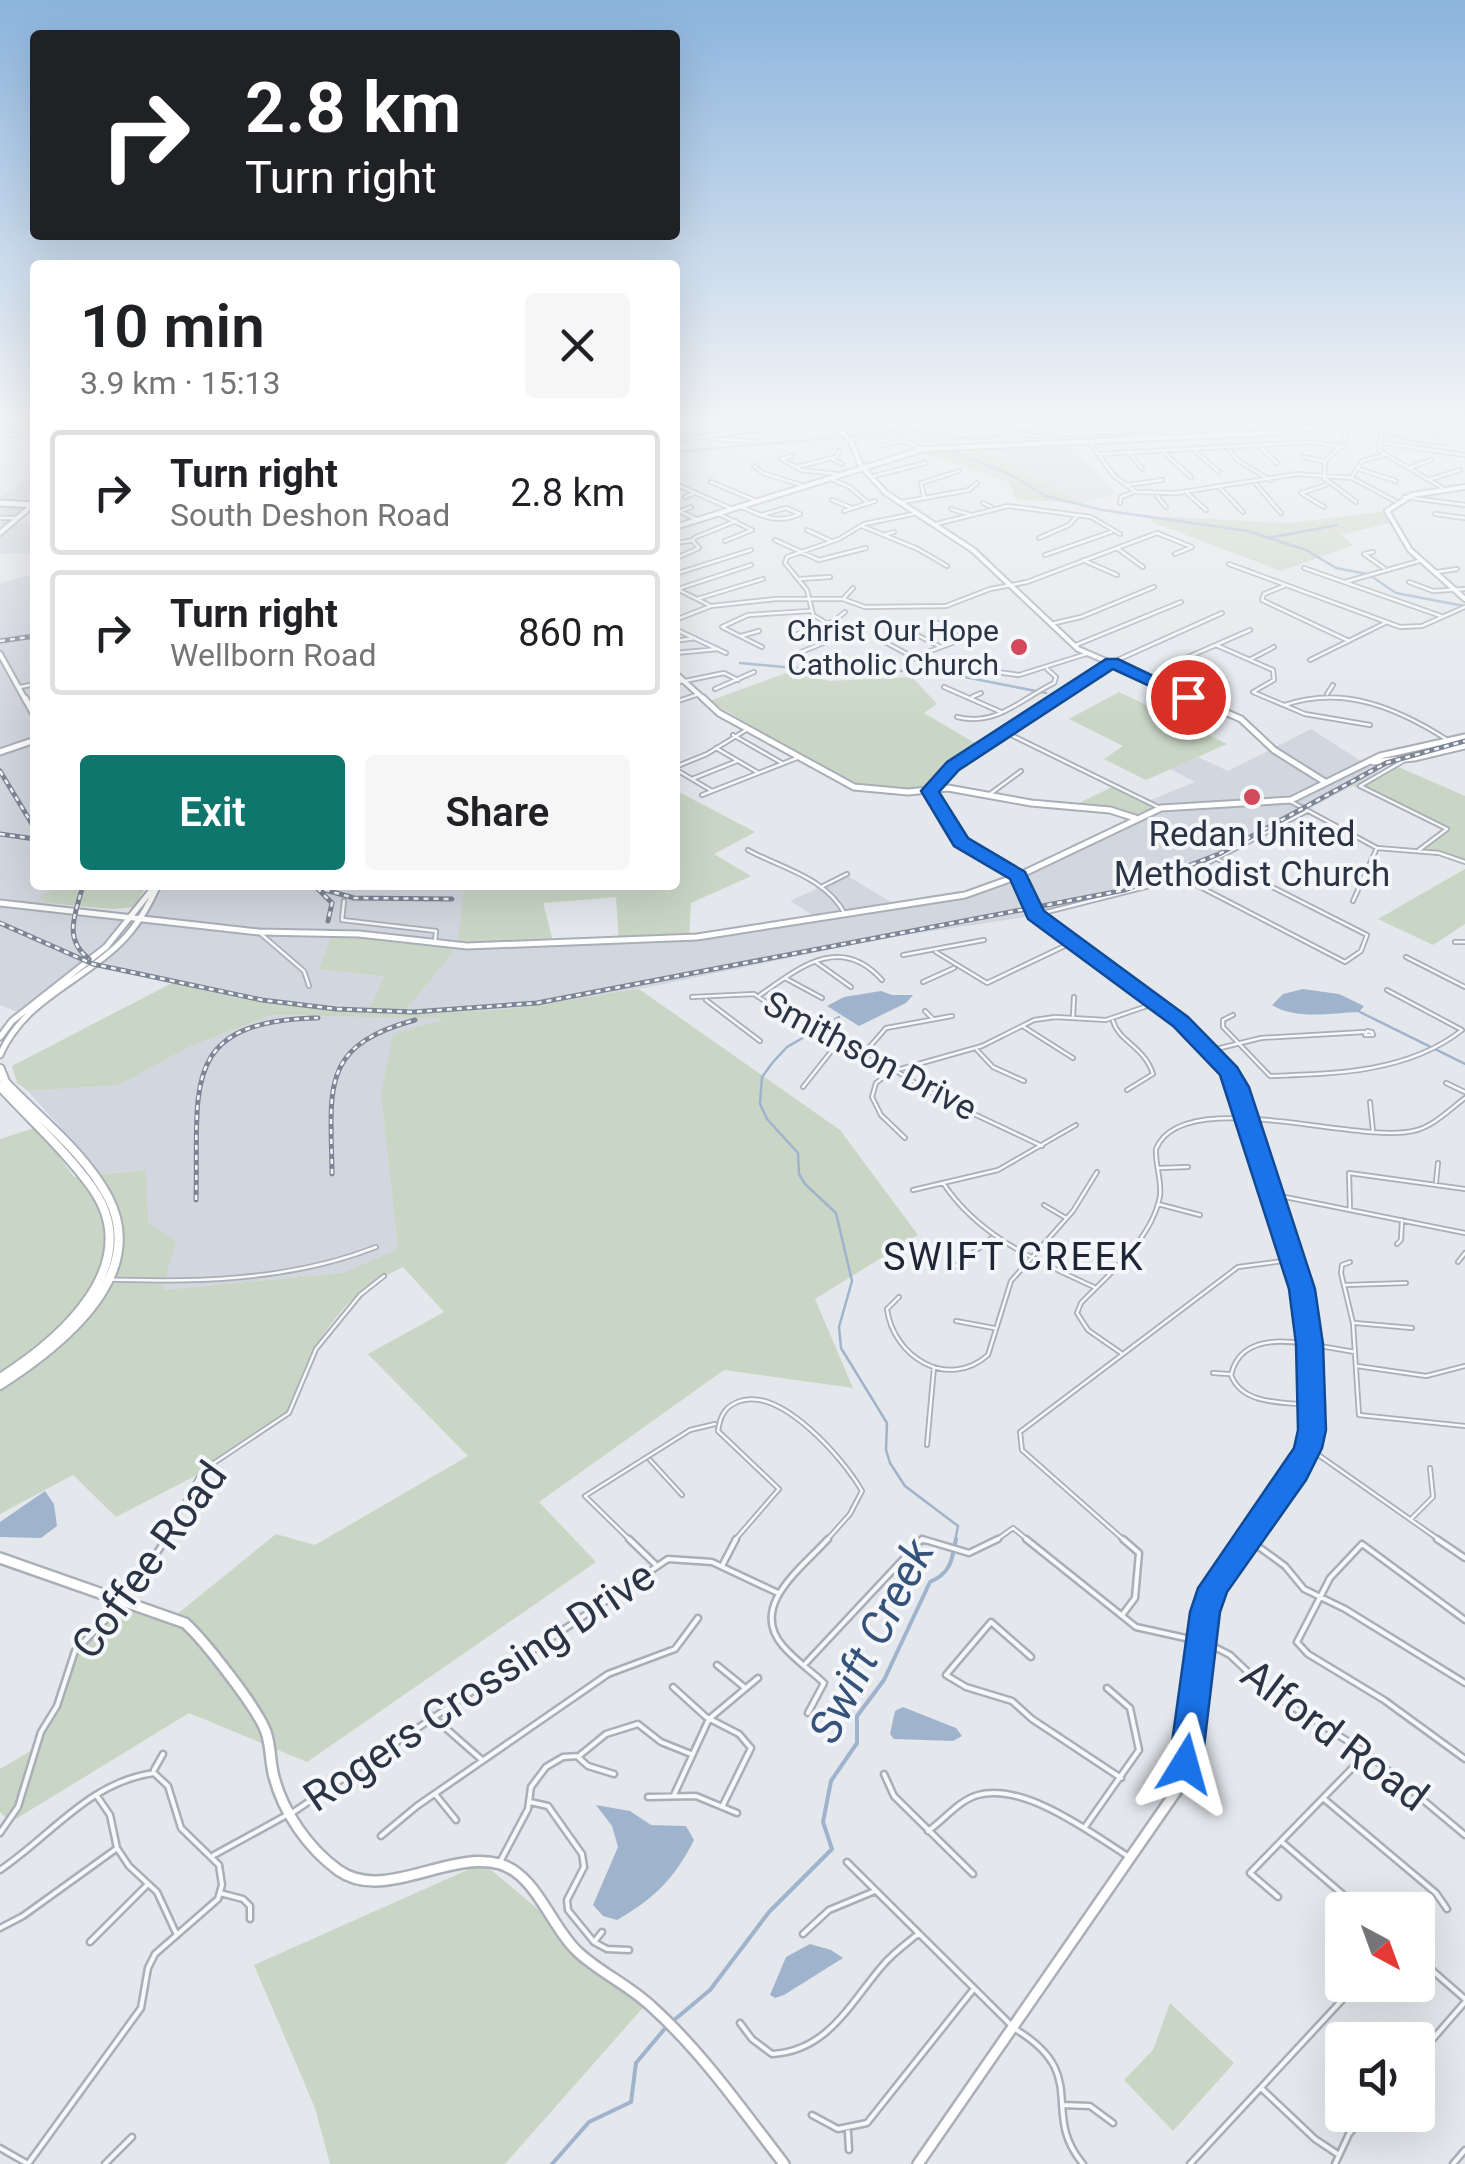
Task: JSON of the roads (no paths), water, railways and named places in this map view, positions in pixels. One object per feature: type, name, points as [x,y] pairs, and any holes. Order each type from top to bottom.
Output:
[{"type":"street","points":[[680,542],[731,523]]},
{"type":"street","points":[[725,541],[752,530],[740,523]]},
{"type":"street","points":[[812,612],[811,598],[784,561],[873,523]]},
{"type":"street","points":[[933,524],[937,523]]},
{"type":"street","points":[[1039,538],[1071,523]]},
{"type":"street","points":[[1103,523],[1120,534]]},
{"type":"street","points":[[1393,523],[1421,561],[1465,599]]},
{"type":"street","points":[[933,524],[973,550],[1074,646],[1241,719],[1274,750],[1326,782]]},
{"type":"street","points":[[861,526],[918,548],[947,566]]},
{"type":"street","points":[[807,530],[832,542]]},
{"type":"street","points":[[1045,555],[1113,531]]},
{"type":"street","points":[[883,536],[894,532]]},
{"type":"street","points":[[680,618],[710,606],[776,599],[844,599],[866,607],[946,606],[1157,533],[1192,547],[1175,554]]},
{"type":"street","points":[[680,556],[699,548],[692,540]]},
{"type":"street","points":[[776,540],[827,560],[866,548]]},
{"type":"street","points":[[1116,548],[1143,567]]},
{"type":"street","points":[[680,572],[751,550]]},
{"type":"street","points":[[1373,552],[1364,554],[1385,569]]},
{"type":"street","points":[[1082,560],[1117,575]]},
{"type":"street","points":[[1344,583],[1421,561]]},
{"type":"street","points":[[1229,564],[1386,622],[1416,627],[1465,608]]},
{"type":"street","points":[[680,587],[751,565]]},
{"type":"street","points":[[1304,568],[1442,616]]},
{"type":"street","points":[[1435,572],[1458,568]]},
{"type":"street","points":[[798,579],[830,577]]},
{"type":"street","points":[[697,599],[763,579]]},
{"type":"street","points":[[1409,582],[1430,590],[1465,590]]},
{"type":"street","points":[[1285,585],[1268,592],[1262,597],[1263,602],[1349,640]]},
{"type":"street","points":[[1050,624],[1081,618],[1154,587]]},
{"type":"street","points":[[844,599],[853,588]]},
{"type":"street","points":[[680,590],[710,606]]},
{"type":"street","points":[[774,593],[776,599]]},
{"type":"street","points":[[1398,606],[1404,601]]},
{"type":"street","points":[[1074,646],[1180,602]]},
{"type":"street","points":[[784,612],[784,620]]},
{"type":"street","points":[[762,647],[722,627],[748,615],[812,612],[844,634],[799,652]]},
{"type":"street","points":[[788,637],[828,624],[844,612]]},
{"type":"street","points":[[932,788],[953,766],[1112,663],[1222,613]]},
{"type":"street","points":[[912,658],[971,636],[935,622]]},
{"type":"street","points":[[1310,660],[1386,622]]},
{"type":"street","points":[[1170,665],[1250,630]]},
{"type":"street","points":[[680,631],[726,653]]},
{"type":"street","points":[[738,637],[759,631]]},
{"type":"street","points":[[911,632],[943,647]]},
{"type":"street","points":[[680,640],[697,638]]},
{"type":"street","points":[[884,642],[926,663],[993,668],[1019,675],[1087,653]]},
{"type":"street","points":[[1216,645],[1268,667],[1275,677],[1253,692],[1305,714],[1370,724]]},
{"type":"street","points":[[1250,659],[1274,646]]},
{"type":"street","points":[[680,653],[718,649]]},
{"type":"street","points":[[0,654],[30,707]]},
{"type":"street","points":[[1073,660],[1081,664]]},
{"type":"street","points":[[957,717],[981,723],[1003,712],[1054,683],[1056,677],[1046,668]]},
{"type":"street","points":[[0,674],[10,672]]},
{"type":"street","points":[[680,682],[724,672],[738,680]]},
{"type":"street","points":[[714,689],[754,672]]},
{"type":"street","points":[[680,678],[747,729],[862,789],[908,792],[932,788],[1110,810],[1135,818]]},
{"type":"street","points":[[1326,695],[1332,684]]},
{"type":"street","points":[[19,688],[30,685]]},
{"type":"street","points":[[944,687],[1003,712]]},
{"type":"street","points":[[971,698],[982,693]]},
{"type":"street","points":[[1283,706],[1310,694],[1326,695],[1392,710],[1447,740]]},
{"type":"street","points":[[680,700],[698,695]]},
{"type":"street","points":[[680,766],[747,729]]},
{"type":"street","points":[[1007,733],[1161,808]]},
{"type":"street","points":[[733,735],[783,764]]},
{"type":"street","points":[[0,903],[260,932],[359,934],[495,946],[697,937],[966,895],[1018,876],[1161,808],[1190,803],[1288,800],[1367,762],[1465,737]]},
{"type":"street","points":[[0,752],[30,742]]},
{"type":"street","points":[[1367,762],[1406,760],[1465,746]]},
{"type":"street","points":[[715,748],[758,772]]},
{"type":"street","points":[[702,795],[799,757]]},
{"type":"street","points":[[692,780],[738,760]]},
{"type":"street","points":[[1406,760],[1360,786],[1447,828],[1418,850]]},
{"type":"street","points":[[989,795],[1021,771]]},
{"type":"street","points":[[680,772],[712,791]]},
{"type":"street","points":[[918,2164],[1132,1858],[1183,1776],[1213,1588],[1296,1472],[1308,1448],[1311,1405],[1310,1344],[1294,1260],[1238,1087],[1210,1051],[1157,1003],[1035,914],[1018,876],[960,842],[932,788]]},
{"type":"street","points":[[1288,800],[1377,848],[1418,850],[1465,862]]},
{"type":"street","points":[[1035,914],[1122,896],[1181,877],[1307,811]]},
{"type":"street","points":[[1353,900],[1377,848]]},
{"type":"street","points":[[748,850],[822,886],[836,897],[846,916]]},
{"type":"street","points":[[1181,877],[1344,962],[1361,952],[1367,935],[1216,860]]},
{"type":"street","points":[[822,886],[847,874]]},
{"type":"street","points":[[121,942],[153,890]]},
{"type":"street","points":[[344,901],[342,920],[436,932],[434,943]]},
{"type":"street","points":[[0,1038],[12,1022],[139,916]]},
{"type":"street","points":[[115,918],[123,921],[126,929]]},
{"type":"street","points":[[0,1055],[14,1027],[142,926],[158,922]]},
{"type":"street","points":[[260,932],[304,971],[309,986]]},
{"type":"street","points":[[903,955],[936,952],[984,940]]},
{"type":"street","points":[[936,952],[987,983],[1074,942]]},
{"type":"street","points":[[1455,942],[1465,942]]},
{"type":"street","points":[[1406,957],[1465,987]]},
{"type":"street","points":[[758,996],[798,966],[816,962],[853,958],[882,980]]},
{"type":"street","points":[[816,962],[851,987]]},
{"type":"street","points":[[923,982],[956,967]]},
{"type":"street","points":[[786,978],[822,998]]},
{"type":"street","points":[[1234,1015],[1224,1020],[1223,1026],[1270,1076],[1412,1060],[1454,1039],[1462,1030],[1386,990]]},
{"type":"street","name":"Smithson Drive","points":[[692,997],[705,999],[740,992],[758,996],[812,1033],[865,1052],[942,1099],[1042,1146]]},
{"type":"street","points":[[1073,1018],[1074,997]]},
{"type":"street","points":[[705,999],[760,1041]]},
{"type":"street","points":[[904,1138],[884,1118],[876,1099],[878,1080],[891,1068],[976,1048],[1042,1018],[1113,1020],[1157,1003]]},
{"type":"street","points":[[925,1011],[933,1018]]},
{"type":"street","points":[[865,1052],[886,1028],[952,1016]]},
{"type":"street","points":[[1113,1020],[1115,1029],[1151,1064],[1153,1074],[1127,1090]]},
{"type":"street","points":[[1022,1026],[1074,1058]]},
{"type":"street","points":[[1210,1051],[1277,1036],[1364,1032]]},
{"type":"street","points":[[803,1087],[838,1042]]},
{"type":"street","points":[[976,1048],[994,1067],[1024,1082]]},
{"type":"street","points":[[0,1069],[5,1082],[93,1189],[108,1220],[104,1280],[57,1338],[0,1382]]},
{"type":"street","points":[[1122,1354],[1079,1321],[1081,1303],[1130,1249],[1158,1204],[1162,1188],[1154,1154],[1157,1141],[1180,1125],[1204,1118],[1373,1132],[1416,1131],[1465,1095],[1446,1084]]},
{"type":"street","points":[[0,1086],[57,1144]]},
{"type":"street","points":[[1370,1102],[1373,1132]]},
{"type":"street","points":[[912,1190],[998,1170],[1076,1125]]},
{"type":"street","points":[[1436,1184],[1438,1163]]},
{"type":"street","points":[[1158,1168],[1188,1168]]},
{"type":"street","points":[[898,1298],[887,1309],[892,1330],[913,1359],[934,1366],[967,1368],[982,1363],[1010,1281],[1068,1218],[1097,1172]]},
{"type":"street","points":[[1350,1211],[1349,1173],[1465,1189]]},
{"type":"street","points":[[944,1183],[955,1204],[994,1238],[1095,1288]]},
{"type":"street","points":[[1274,1195],[1304,1197],[1350,1211],[1465,1233]]},
{"type":"street","points":[[1158,1204],[1200,1215]]},
{"type":"street","points":[[1044,1205],[1068,1218]]},
{"type":"street","points":[[1397,1244],[1401,1240],[1402,1219]]},
{"type":"street","points":[[949,1270],[994,1238]]},
{"type":"street","points":[[104,1280],[168,1282],[337,1264],[376,1247]]},
{"type":"street","points":[[1458,1262],[1465,1253]]},
{"type":"street","points":[[1122,1615],[1135,1598],[1139,1553],[1022,1450],[1018,1439],[1024,1428],[1238,1267],[1252,1262],[1294,1260]]},
{"type":"street","points":[[1350,1262],[1342,1265],[1353,1323],[1359,1415],[1465,1426]]},
{"type":"street","name":"Coffee Road","points":[[0,1833],[18,1808],[41,1732],[58,1706],[76,1651],[124,1602],[167,1538],[202,1472],[289,1413],[316,1350],[360,1295],[384,1276]]},
{"type":"street","points":[[1345,1285],[1406,1283]]},
{"type":"street","points":[[956,1321],[995,1329]]},
{"type":"street","points":[[1353,1323],[1412,1328]]},
{"type":"street","points":[[1311,1405],[1251,1395],[1238,1389],[1231,1374],[1232,1364],[1270,1340],[1355,1352]]},
{"type":"street","points":[[927,1445],[934,1366]]},
{"type":"street","points":[[1356,1366],[1434,1377],[1449,1375],[1465,1366]]},
{"type":"street","points":[[1213,1373],[1231,1374]]},
{"type":"street","points":[[723,1564],[736,1540],[778,1490],[718,1431],[718,1424],[723,1411],[741,1400],[764,1398],[775,1402],[840,1458],[852,1470],[862,1491],[850,1514],[779,1593],[767,1614],[769,1629],[824,1683],[808,1712]]},
{"type":"street","points":[[656,1565],[586,1496],[697,1426],[718,1424]]},
{"type":"street","points":[[1308,1448],[1465,1558]]},
{"type":"street","points":[[648,1458],[682,1496]]},
{"type":"street","points":[[1410,1520],[1433,1498],[1430,1468]]},
{"type":"street","points":[[806,1663],[832,1640],[922,1539],[959,1555],[1015,1529],[1142,1629],[1202,1641]]},
{"type":"street","points":[[1246,1538],[1285,1566],[1304,1589],[1465,1683]]},
{"type":"street","points":[[1465,1620],[1362,1544],[1330,1578],[1297,1635],[1298,1646],[1465,1759]]},
{"type":"street","name":"Rogers Crossing Drive","points":[[214,1855],[328,1792],[432,1716],[656,1565],[684,1556],[723,1564],[779,1593]]},
{"type":"street","points":[[0,1558],[185,1623],[200,1636],[266,1730],[278,1794],[310,1842],[338,1872],[358,1881],[382,1879],[443,1862],[499,1862],[516,1869],[576,1952],[652,2006],[716,2077],[784,2164]]},
{"type":"street","points":[[381,1836],[608,1674],[675,1649],[698,1618]]},
{"type":"street","points":[[1032,1657],[991,1622],[946,1674],[966,1688],[1012,1701],[1032,1719],[1121,1778]]},
{"type":"street","name":"Alford Road","points":[[1202,1641],[1230,1655],[1270,1692],[1367,1753],[1465,1835]]},
{"type":"street","points":[[716,1664],[746,1688]]},
{"type":"street","points":[[674,1795],[709,1719],[758,1678]]},
{"type":"street","points":[[673,1687],[709,1719],[732,1728],[751,1748],[722,1807]]},
{"type":"street","points":[[1084,1828],[1121,1778],[1140,1742],[1130,1708],[1107,1688]]},
{"type":"street","points":[[432,1716],[449,1733],[466,1742],[482,1761]]},
{"type":"street","points":[[499,1862],[529,1802],[530,1788],[546,1767],[563,1757],[579,1756],[606,1734],[638,1724],[661,1742],[691,1754]]},
{"type":"street","points":[[1457,1752],[1465,1746]]},
{"type":"street","points":[[1278,1896],[1250,1874],[1367,1753]]},
{"type":"street","points":[[154,1773],[163,1754]]},
{"type":"street","points":[[579,1756],[578,1760],[588,1766],[614,1774]]},
{"type":"street","points":[[0,1870],[58,1820],[121,1778],[154,1773]]},
{"type":"street","points":[[0,2148],[28,2164],[141,2008],[148,1968],[155,1954],[210,1908],[220,1892],[222,1874],[214,1855],[180,1826],[171,1789],[154,1773]]},
{"type":"street","points":[[884,1774],[894,1796],[972,1874]]},
{"type":"street","points":[[928,1832],[968,1800],[991,1792],[1010,1795],[1084,1828],[1132,1858]]},
{"type":"street","points":[[435,1794],[456,1820]]},
{"type":"street","points":[[96,1795],[110,1815],[118,1848],[157,1892],[177,1934]]},
{"type":"street","points":[[648,1796],[696,1796],[737,1813]]},
{"type":"street","points":[[1324,1798],[1436,1893],[1447,1909]]},
{"type":"street","points":[[529,1802],[548,1806],[582,1854],[584,1867],[568,1900],[568,1910],[594,1942],[607,1949],[629,1950]]},
{"type":"street","points":[[1281,1842],[1340,1892]]},
{"type":"street","points":[[0,1928],[52,1897],[118,1848]]},
{"type":"street","points":[[847,1862],[973,1990],[1014,2028],[1044,2048],[1056,2064],[1068,2142],[1082,2164]]},
{"type":"street","points":[[90,1942],[148,1884]]},
{"type":"street","points":[[803,1934],[829,1910],[876,1890]]},
{"type":"street","points":[[220,1892],[243,1898],[250,1906],[250,1919]]},
{"type":"street","points":[[594,1942],[602,1932]]},
{"type":"street","points":[[740,2023],[752,2040],[772,2054],[802,2048],[844,2017],[884,1964],[919,1933]]},
{"type":"street","points":[[1435,1973],[1465,2000],[1435,2036]]},
{"type":"street","points":[[812,2115],[821,2124],[848,2131],[867,2123],[973,1990]]},
{"type":"street","points":[[1190,2164],[1340,2002]]},
{"type":"street","points":[[1260,2088],[1315,2139],[1339,2155]]},
{"type":"street","points":[[1062,2105],[1086,2103],[1100,2108],[1112,2122]]},
{"type":"street","points":[[848,2131],[849,2150]]},
{"type":"street","points":[[1335,2164],[1350,2132]]},
{"type":"street","points":[[105,2164],[132,2137]]},
{"type":"street","points":[[1453,2164],[1465,2150]]},
{"type":"water","points":[[1303,989],[1339,994],[1364,1006],[1359,1012],[1314,1014],[1292,1013],[1272,1005],[1283,994]]},
{"type":"water","points":[[881,991],[913,995],[906,1003],[859,1026],[827,1006],[844,997]]},
{"type":"water","points":[[45,1491],[54,1504],[57,1526],[41,1538],[0,1537],[0,1522]]},
{"type":"water","points":[[903,1707],[956,1728],[962,1736],[953,1741],[894,1739],[890,1734],[895,1711]]},
{"type":"water","points":[[596,1805],[630,1811],[651,1825],[686,1826],[694,1840],[662,1886],[617,1920],[603,1916],[593,1905],[618,1847],[612,1826]]},
{"type":"water","points":[[810,1944],[843,1958],[784,1995],[770,1995],[786,1957]]},
{"type":"waterway","points":[[1192,523],[1269,538]]},
{"type":"waterway","points":[[1269,538],[1337,525]]},
{"type":"waterway","points":[[1269,538],[1306,550],[1336,568],[1367,574]]},
{"type":"waterway","points":[[1371,576],[1396,593],[1464,606]]},
{"type":"waterway","points":[[740,663],[848,673],[929,670],[1046,693]]},
{"type":"waterway","points":[[1360,1012],[1465,1064]]},
{"type":"waterway","name":"Swift Creek","points":[[839,1017],[787,1047],[773,1062],[762,1077],[760,1104],[767,1119],[798,1153],[799,1174],[805,1184],[836,1213],[852,1281],[839,1327],[841,1348],[887,1423],[886,1450],[890,1463],[905,1486],[958,1526],[955,1541]]},
{"type":"waterway","name":"Swift Creek","points":[[673,2021],[710,1990],[769,1912],[832,1849],[823,1822],[831,1781],[857,1743],[857,1716],[884,1680],[930,1582],[949,1565],[956,1539]]},
{"type":"waterway","name":"Swift Creek","points":[[552,2164],[589,2122],[631,2102],[636,2063],[667,2026]]},
{"type":"railway","points":[[0,641],[30,637]]},
{"type":"railway","points":[[0,923],[93,964],[262,1000],[336,1009],[413,1012],[537,1003],[1125,890],[1219,854],[1386,763],[1465,741]]},
{"type":"railway","points":[[0,771],[30,821]]},
{"type":"railway","points":[[0,834],[30,838]]},
{"type":"railway","points":[[82,890],[73,934],[89,959]]},
{"type":"railway","points":[[319,890],[332,903],[328,921]]},
{"type":"railway","points":[[326,890],[354,898],[452,899]]},
{"type":"railway","points":[[196,1200],[199,1094],[205,1068],[218,1048],[240,1032],[272,1022],[318,1018]]},
{"type":"railway","points":[[332,1174],[333,1094],[346,1057],[361,1043],[415,1020]]},
{"type":"place","name":"Christ Our Hope Catholic Church","points":[[1019,647]]},
{"type":"place","name":"Redan United Methodist Church","points":[[1252,797]]},
{"type":"district","name":"SWIFT CREEK","points":[[1014,1257]]}]
